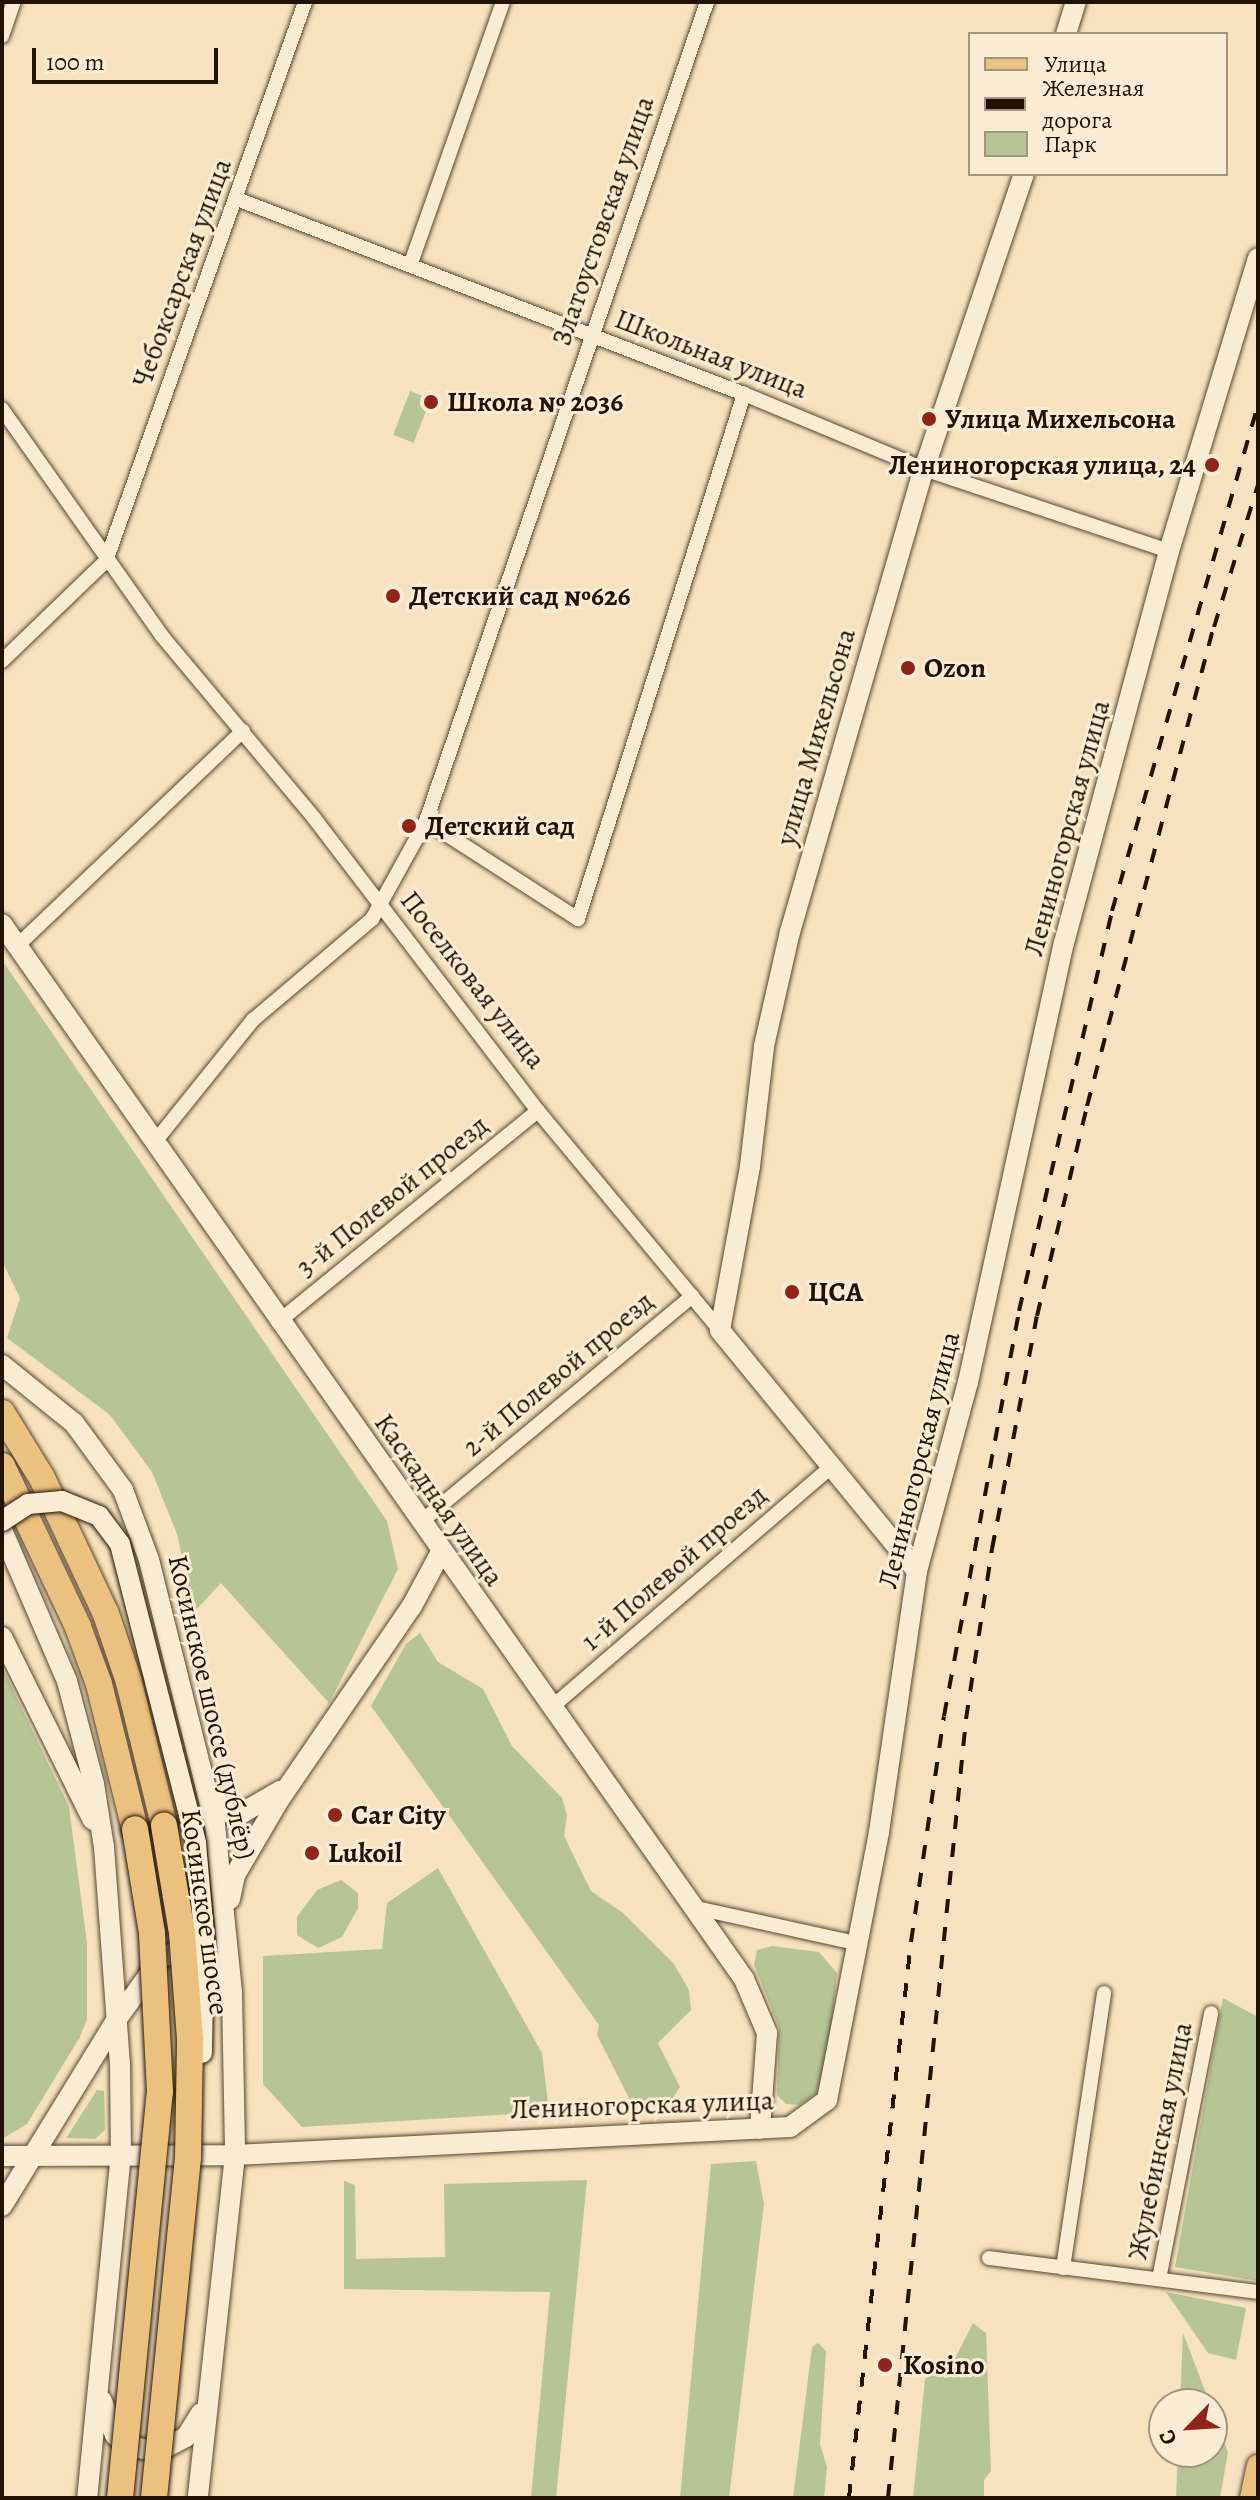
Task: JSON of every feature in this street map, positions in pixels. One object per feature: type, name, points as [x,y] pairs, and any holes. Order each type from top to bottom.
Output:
[{"type":"highway","name":"Косинское шоссе","points":[[2,1413],[42,1478],[106,1614],[141,1727],[164,1825],[182,1933],[190,2039],[188,2158],[154,2498]]},
{"type":"highway","name":"Косинское шоссе","points":[[2,1466],[78,1627],[99,1684],[135,1829],[152,1933],[160,2092],[118,2498]]},
{"type":"main road","points":[[1251,2498],[1258,2466]]},
{"type":"street","points":[[2,36],[14,2]]},
{"type":"street","name":"Чебоксарская улица","points":[[106,561],[305,2]]},
{"type":"street","points":[[411,263],[503,2]]},
{"type":"street","name":"Златоустовская улица","points":[[154,1143],[253,1020],[360,931],[380,906],[426,821],[707,2]]},
{"type":"street","points":[[1067,32],[1076,2]]},
{"type":"street","name":"улица Михельсона","points":[[720,1330],[750,1166],[764,1046],[790,932],[924,469],[1023,176]]},
{"type":"street","name":"Школьная улица","points":[[237,199],[411,263],[744,394],[924,469],[1169,551]]},
{"type":"street","name":"Лениногорская улица","points":[[2,2156],[121,2153],[235,2155],[790,2127],[827,2100],[836,2075],[856,1943],[879,1832],[917,1571],[951,1457],[1064,943],[1169,551],[1258,258]]},
{"type":"street","points":[[426,821],[578,919],[744,394]]},
{"type":"street","name":"Поселковая улица","points":[[2,409],[106,561],[185,666],[243,731],[538,1111],[917,1571]]},
{"type":"street","points":[[2,661],[106,561]]},
{"type":"street","points":[[17,946],[243,731]]},
{"type":"street","name":"Каскадная улица","points":[[2,924],[278,1322],[744,1979],[765,2023],[760,2129]]},
{"type":"street","name":"3-й Полевой проезд","points":[[278,1322],[538,1111]]},
{"type":"street","name":"2-й Полевой проезд","points":[[421,1522],[692,1296]]},
{"type":"street","name":"Косинское шоссе (дублёр)","points":[[2,1365],[74,1423],[123,1490],[149,1560],[203,1771],[227,1924],[232,1993],[235,2155],[195,2498]]},
{"type":"street","name":"1-й Полевой проезд","points":[[552,1707],[830,1468]]},
{"type":"street","points":[[2,1521],[37,1501],[75,1504],[108,1525],[124,1555],[196,1843],[204,1935],[202,2051],[188,2158]]},
{"type":"street","points":[[2,1530],[67,1681],[92,1772],[104,1847],[117,2019],[121,2153],[87,2498]]},
{"type":"street","points":[[227,1924],[235,1875],[289,1784],[412,1606],[441,1552]]},
{"type":"street","points":[[2,1637],[60,1746],[104,1847]]},
{"type":"street","points":[[203,1771],[217,1803],[237,1816],[260,1807],[289,1784]]},
{"type":"street","points":[[691,1907],[856,1943]]},
{"type":"street","points":[[2,2206],[117,2019],[161,1958],[184,1948],[203,1950],[232,1993]]},
{"type":"street","points":[[1063,2268],[1104,1993]]},
{"type":"street","name":"Жулебинская улица","points":[[1159,2279],[1211,2013]]},
{"type":"street","points":[[989,2258],[1258,2292]]},
{"type":"street","points":[[100,2389],[106,2420],[115,2435],[126,2445],[144,2449],[167,2447],[186,2437],[206,2404]]},
{"type":"street","points":[[118,2498],[134,2498]]},
{"type":"green space","points":[[410,391],[431,399],[414,443],[393,435]]},
{"type":"green space","points":[[2,960],[387,1521],[398,1569],[329,1703],[221,1583],[194,1612],[177,1534],[152,1472],[110,1415],[7,1338],[20,1298],[2,1261]]},
{"type":"green space","points":[[420,1633],[438,1662],[483,1689],[512,1746],[562,1798],[567,1815],[564,1836],[591,1891],[623,1913],[674,1964],[689,1990],[691,2010],[658,2043],[680,2087],[671,2101],[631,2102],[597,2035],[599,2025],[371,1706],[406,1644]]},
{"type":"green space","points":[[2,1667],[69,1807],[87,1943],[87,2019],[80,2037],[27,2124],[2,2139]]},
{"type":"green space","points":[[438,1868],[542,2053],[549,2112],[302,2127],[263,2084],[263,1956],[382,1949],[387,1903]]},
{"type":"green space","points":[[341,1880],[358,1893],[358,1908],[342,1937],[318,1948],[297,1935],[297,1917],[317,1890]]},
{"type":"green space","points":[[772,1946],[819,1952],[837,1973],[827,2068],[816,2093],[800,2105],[786,2104],[777,2095],[779,2027],[754,1965],[757,1950]]},
{"type":"green space","points":[[1223,1998],[1258,2017],[1258,2281],[1175,2267]]},
{"type":"green space","points":[[97,2090],[104,2091],[105,2130],[95,2139],[66,2138]]},
{"type":"green space","points":[[756,2161],[764,2204],[729,2498],[680,2498],[711,2164]]},
{"type":"green space","points":[[587,2180],[556,2498],[531,2498],[550,2292],[344,2289],[344,2181],[355,2185],[356,2259],[445,2257],[444,2184]]},
{"type":"green space","points":[[1166,2292],[1246,2308],[1236,2360],[1208,2353]]},
{"type":"green space","points":[[973,2323],[986,2333],[991,2471],[984,2480],[984,2498],[913,2498],[925,2379],[936,2369],[949,2370]]},
{"type":"green space","points":[[1183,2333],[1204,2388],[1181,2388]]},
{"type":"green space","points":[[818,2343],[826,2351],[820,2444],[827,2467],[824,2498],[793,2498],[812,2347]]},
{"type":"green space","points":[[1177,2468],[1225,2468],[1220,2498],[1176,2498]]},
{"type":"railway","points":[[849,2498],[911,1942],[944,1716],[1019,1311],[1112,911],[1258,405]]},
{"type":"railway","points":[[888,2498],[966,1719],[992,1549],[1037,1316],[1087,1106],[1214,627],[1258,485]]},
{"type":"place","name":"Школа № 2036","points":[[431,402]]},
{"type":"place","name":"Улица Михельсона","points":[[929,419]]},
{"type":"place","name":"Лениногорская улица, 24","points":[[1212,465]]},
{"type":"place","name":"Детский сад №626","points":[[393,596]]},
{"type":"place","name":"Ozon","points":[[908,668]]},
{"type":"place","name":"Детский сад","points":[[409,826]]},
{"type":"place","name":"ЦСА","points":[[792,1292]]},
{"type":"place","name":"Car City","points":[[335,1815]]},
{"type":"place","name":"Lukoil","points":[[312,1853]]},
{"type":"place","name":"Kosino","points":[[885,2365]]}]
